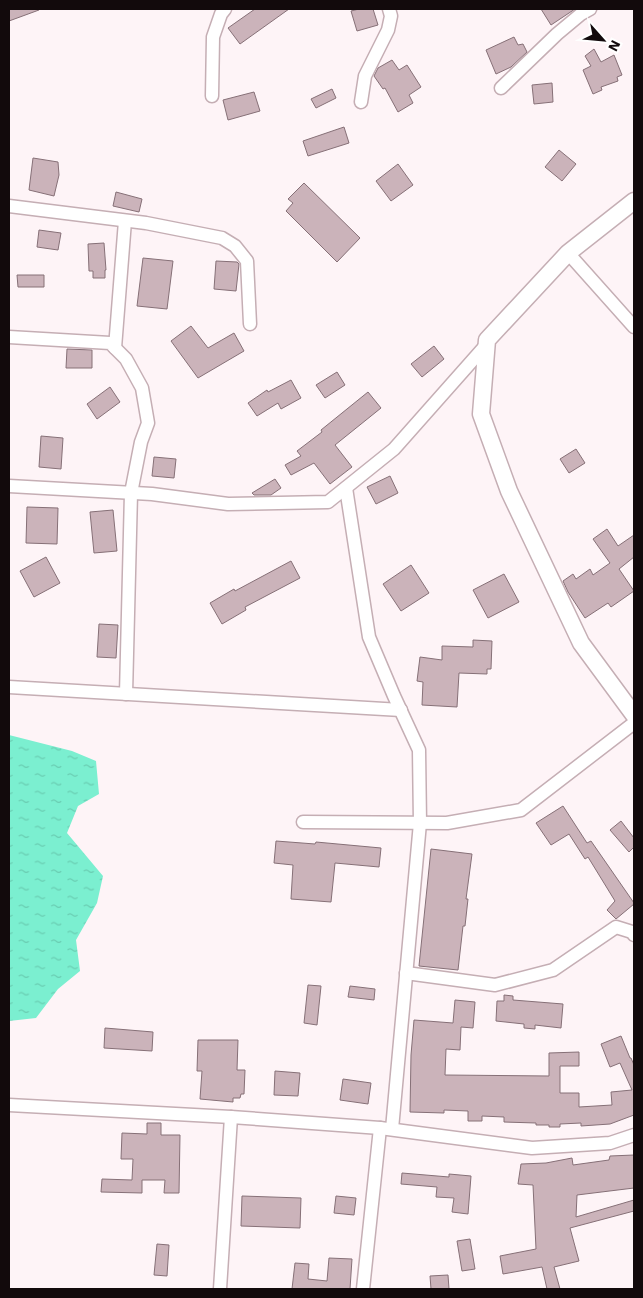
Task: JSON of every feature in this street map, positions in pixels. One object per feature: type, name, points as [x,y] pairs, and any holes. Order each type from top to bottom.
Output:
[{"type":"street","points":[[212,96],[213,37],[221,14],[225,9]]},
{"type":"street","points":[[361,102],[365,76],[388,30],[391,16],[389,9]]},
{"type":"street","points":[[501,88],[557,34],[590,9]]},
{"type":"street","points":[[634,201],[568,253],[487,340],[481,414],[509,490],[581,644],[634,715]]},
{"type":"street","points":[[9,206],[146,223],[222,238],[235,246],[247,261],[250,324]]},
{"type":"street","points":[[115,348],[126,221]]},
{"type":"street","points":[[568,253],[634,327]]},
{"type":"street","points":[[9,337],[110,343],[126,359],[142,388],[148,423],[141,442],[131,493],[126,694]]},
{"type":"street","points":[[9,486],[152,494],[228,504],[328,502],[394,449],[487,344]]},
{"type":"street","points":[[346,488],[369,638],[419,750],[420,823],[406,973],[363,1289]]},
{"type":"street","points":[[9,687],[401,710]]},
{"type":"street","points":[[303,822],[447,823],[521,810],[634,723]]},
{"type":"street","points":[[406,973],[495,985],[553,970],[616,927],[632,932],[634,935]]},
{"type":"street","points":[[9,1105],[231,1117],[386,1129],[532,1148],[610,1143],[634,1134]]},
{"type":"street","points":[[220,1289],[231,1117]]},
{"type":"water","points":[[9,735],[72,751],[96,761],[99,794],[78,806],[67,833],[103,876],[97,903],[76,940],[80,971],[58,989],[36,1018],[9,1021]]},
{"type":"building","points":[[9,9],[39,9],[39,10],[9,21]]},
{"type":"building","points":[[255,9],[289,9],[240,44],[228,28]]},
{"type":"building","points":[[373,9],[378,25],[357,31],[351,11]]},
{"type":"building","points":[[541,9],[575,9],[551,25]]},
{"type":"building","points":[[514,37],[518,45],[523,44],[527,52],[511,67],[496,74],[486,50]]},
{"type":"building","points":[[594,49],[601,62],[614,55],[622,75],[617,77],[618,81],[601,87],[602,90],[593,94],[583,70],[591,66],[585,56]]},
{"type":"building","points":[[392,60],[399,70],[407,65],[421,87],[409,95],[413,103],[398,112],[385,88],[383,89],[374,76],[378,68]]},
{"type":"building","points":[[552,83],[553,102],[534,104],[532,85]]},
{"type":"building","points":[[332,89],[336,98],[316,108],[311,99]]},
{"type":"building","points":[[254,92],[260,111],[228,120],[223,100]]},
{"type":"building","points":[[344,127],[349,143],[308,156],[303,141]]},
{"type":"building","points":[[559,150],[576,164],[562,181],[545,167]]},
{"type":"building","points":[[33,158],[58,162],[59,175],[54,196],[29,190]]},
{"type":"building","points":[[398,164],[413,185],[391,201],[376,181]]},
{"type":"building","points":[[304,183],[360,238],[337,262],[286,211],[293,203],[288,199]]},
{"type":"building","points":[[116,192],[142,199],[139,212],[113,206]]},
{"type":"building","points":[[39,230],[61,233],[58,250],[37,247]]},
{"type":"building","points":[[104,243],[105,278],[93,278],[93,271],[89,271],[88,244]]},
{"type":"building","points":[[143,258],[173,261],[167,309],[137,306]]},
{"type":"building","points":[[216,261],[237,262],[239,264],[236,291],[214,289]]},
{"type":"building","points":[[17,275],[44,275],[44,287],[18,287]]},
{"type":"building","points":[[191,326],[208,348],[234,333],[244,351],[198,378],[171,341]]},
{"type":"building","points":[[434,346],[444,359],[422,377],[411,364]]},
{"type":"building","points":[[67,349],[92,350],[92,368],[66,368]]},
{"type":"building","points":[[337,372],[345,385],[325,398],[316,385]]},
{"type":"building","points":[[291,380],[301,398],[281,409],[278,403],[257,416],[248,403],[267,390],[268,392]]},
{"type":"building","points":[[110,387],[120,402],[97,419],[87,404]]},
{"type":"building","points":[[368,392],[381,408],[335,445],[352,467],[330,484],[314,463],[291,475],[285,465],[301,456],[297,451]]},
{"type":"building","points":[[41,436],[63,438],[61,469],[39,467]]},
{"type":"building","points":[[576,449],[585,463],[569,473],[560,459]]},
{"type":"building","points":[[154,457],[176,459],[174,478],[152,476]]},
{"type":"building","points":[[390,476],[398,493],[376,504],[367,487]]},
{"type":"building","points":[[275,479],[281,488],[271,495],[254,495],[252,493]]},
{"type":"building","points":[[27,507],[58,508],[57,544],[26,543]]},
{"type":"building","points":[[113,510],[117,551],[94,553],[90,512]]},
{"type":"building","points":[[607,529],[618,546],[634,535],[634,557],[619,569],[634,591],[611,607],[608,603],[585,618],[563,581],[573,574],[576,579],[590,569],[593,575],[610,563],[593,539]]},
{"type":"building","points":[[46,557],[60,583],[34,597],[20,571]]},
{"type":"building","points":[[291,561],[300,578],[245,607],[246,610],[222,624],[210,603]]},
{"type":"building","points":[[411,565],[429,593],[401,611],[383,584]]},
{"type":"building","points":[[504,574],[519,602],[488,618],[473,590]]},
{"type":"building","points":[[99,624],[118,625],[116,658],[97,657]]},
{"type":"building","points":[[473,640],[492,641],[491,669],[487,669],[487,674],[459,673],[457,707],[422,705],[423,682],[417,681],[420,657],[442,660],[442,646],[473,647]]},
{"type":"building","points":[[563,806],[587,843],[591,841],[634,903],[616,919],[607,910],[615,901],[588,857],[585,859],[569,834],[551,845],[536,823]]},
{"type":"building","points":[[621,821],[634,838],[634,847],[629,852],[610,830]]},
{"type":"building","points":[[276,841],[315,844],[316,842],[381,848],[379,867],[335,863],[331,902],[291,899],[293,865],[274,863]]},
{"type":"building","points":[[431,849],[472,854],[466,899],[468,899],[465,926],[463,926],[458,970],[419,966]]},
{"type":"building","points":[[308,985],[321,986],[317,1025],[304,1023]]},
{"type":"building","points":[[350,986],[375,989],[374,1000],[348,997]]},
{"type":"building","points":[[504,995],[513,996],[513,1000],[563,1004],[561,1028],[535,1025],[535,1029],[524,1028],[524,1024],[496,1021],[497,1001],[504,1001]]},
{"type":"building","points":[[455,1000],[475,1002],[473,1028],[461,1027],[460,1050],[446,1049],[445,1075],[549,1076],[549,1053],[579,1052],[579,1066],[560,1066],[560,1093],[579,1093],[579,1107],[612,1105],[611,1092],[632,1090],[620,1063],[610,1067],[601,1044],[621,1036],[634,1065],[634,1115],[610,1124],[581,1126],[581,1123],[560,1124],[560,1127],[549,1127],[549,1125],[536,1125],[536,1123],[504,1122],[504,1117],[482,1116],[482,1121],[468,1121],[468,1111],[444,1110],[444,1113],[410,1112],[414,1020],[453,1023]]},
{"type":"building","points":[[105,1028],[153,1032],[152,1051],[104,1048]]},
{"type":"building","points":[[198,1040],[238,1040],[237,1070],[245,1070],[244,1094],[241,1094],[240,1098],[233,1098],[233,1102],[200,1099],[202,1071],[197,1071]]},
{"type":"building","points":[[275,1071],[300,1073],[298,1096],[274,1095]]},
{"type":"building","points":[[343,1079],[371,1083],[368,1104],[340,1100]]},
{"type":"building","points":[[147,1123],[161,1123],[161,1135],[180,1135],[179,1193],[164,1193],[165,1180],[142,1180],[142,1193],[101,1192],[102,1179],[132,1180],[133,1159],[121,1159],[122,1133],[147,1134]]},
{"type":"building","points":[[634,1155],[634,1188],[577,1195],[576,1217],[634,1200],[634,1211],[570,1228],[579,1261],[554,1267],[560,1289],[547,1289],[542,1267],[503,1274],[500,1256],[536,1249],[533,1185],[518,1184],[521,1164],[546,1163],[572,1158],[573,1165],[609,1160],[610,1156]]},
{"type":"building","points":[[402,1173],[449,1177],[449,1174],[471,1176],[468,1214],[452,1212],[454,1198],[436,1197],[437,1187],[401,1184]]},
{"type":"building","points":[[242,1196],[301,1198],[300,1228],[241,1226]]},
{"type":"building","points":[[336,1196],[356,1198],[354,1215],[334,1213]]},
{"type":"building","points":[[470,1239],[475,1269],[462,1271],[457,1241]]},
{"type":"building","points":[[157,1244],[169,1245],[167,1276],[154,1275]]},
{"type":"building","points":[[329,1258],[352,1259],[350,1289],[292,1289],[295,1263],[309,1264],[308,1279],[327,1281]]},
{"type":"building","points":[[448,1275],[449,1289],[431,1289],[430,1276]]}]
